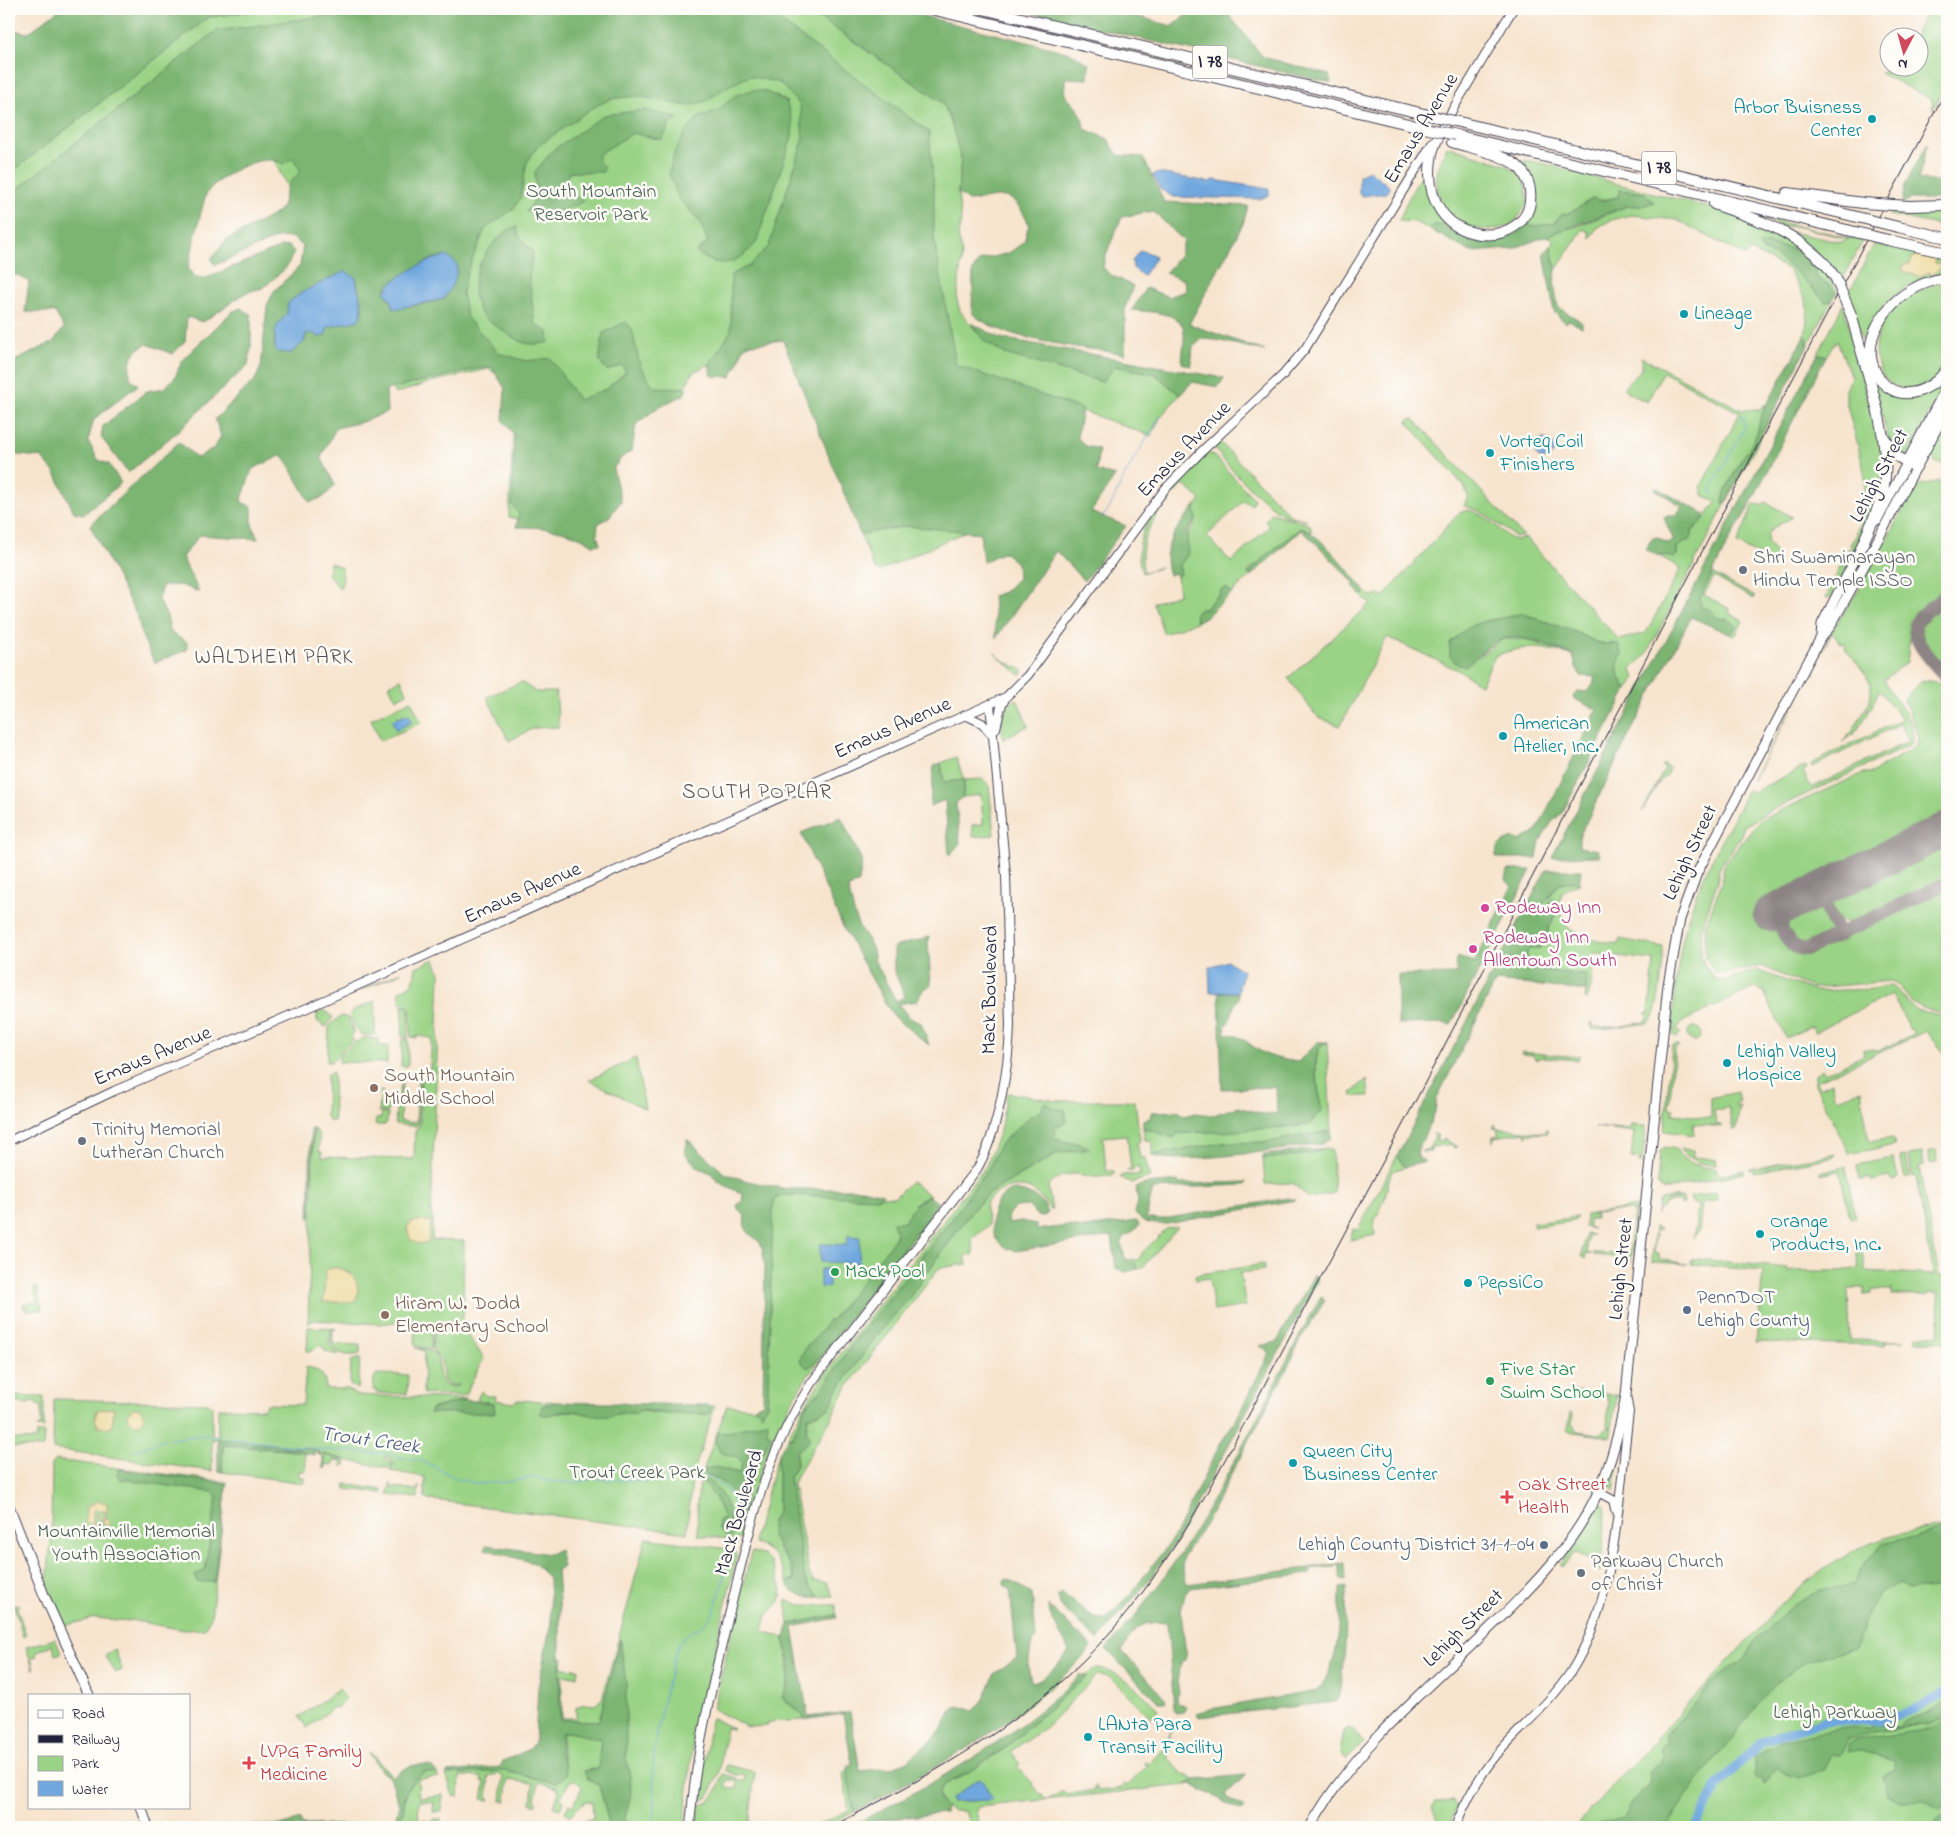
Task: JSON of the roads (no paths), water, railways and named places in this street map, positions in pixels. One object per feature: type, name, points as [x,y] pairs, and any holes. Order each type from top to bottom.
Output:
[{"type":"highway","name":"I 78","points":[[930,9],[1427,132],[1947,253]]},
{"type":"highway","name":"I 78","points":[[983,9],[1441,119],[1740,187],[1947,238]]},
{"type":"highway","points":[[1441,119],[1432,152],[1432,195],[1440,210],[1454,224],[1476,234],[1496,234],[1514,226],[1525,215],[1530,203],[1528,183],[1522,170],[1507,159],[1454,138]]},
{"type":"highway","points":[[1654,184],[1774,226],[1804,245],[1827,266],[1845,298],[1852,318],[1882,433],[1886,461],[1880,502],[1861,548]]},
{"type":"highway","points":[[1740,187],[1863,203],[1909,206],[1947,205]]},
{"type":"highway","points":[[1900,227],[1947,234]]},
{"type":"highway","points":[[1947,277],[1916,286],[1898,299],[1878,323],[1872,348],[1873,364],[1879,378],[1889,387],[1903,392],[1916,392],[1929,388],[1941,379],[1947,369]]},
{"type":"highway","name":"Lehigh Street","points":[[1912,465],[1947,387]]},
{"type":"highway","name":"Lehigh Street","points":[[1912,465],[1947,408]]},
{"type":"highway","points":[[1882,433],[1894,451],[1912,465]]},
{"type":"main road","name":"Emaus Avenue","points":[[9,1141],[50,1120],[313,1006],[1006,697],[1037,663],[1165,489],[1201,452],[1282,376],[1306,349],[1441,119],[1513,9]]},
{"type":"main road","name":"Lehigh Street","points":[[1820,637],[1822,624],[1861,548],[1912,465]]},
{"type":"main road","name":"Lehigh Street","points":[[1310,1827],[1335,1785],[1374,1740],[1547,1571],[1572,1537],[1598,1492],[1617,1442],[1626,1395],[1672,955],[1680,919],[1700,868],[1820,637],[1830,627],[1866,564],[1912,465]]},
{"type":"main road","points":[[994,738],[1001,707],[1006,697]]},
{"type":"main road","name":"Mack Boulevard","points":[[690,1827],[696,1766],[706,1710],[757,1500],[776,1447],[796,1407],[812,1382],[977,1169],[988,1147],[995,1123],[1009,1050],[1010,1025],[1007,881],[990,704]]},
{"type":"main road","points":[[965,715],[982,722],[994,738]]},
{"type":"main road","points":[[1455,1827],[1483,1773],[1500,1752],[1551,1699],[1579,1656],[1594,1626],[1604,1593],[1615,1526],[1629,1412],[1626,1395]]},
{"type":"main road","points":[[1598,1492],[1612,1500],[1615,1526]]},
{"type":"main road","points":[[9,1506],[44,1595],[89,1694]]},
{"type":"main road","points":[[141,1808],[148,1827]]},
{"type":"water","points":[[1369,170],[1390,187],[1386,193],[1362,196],[1359,194],[1359,176]]},
{"type":"water","points":[[1158,173],[1209,182],[1214,180],[1269,189],[1269,195],[1260,199],[1173,197],[1160,189],[1153,175]]},
{"type":"water","points":[[1140,250],[1154,255],[1155,258],[1143,276],[1133,268],[1132,261]]},
{"type":"water","points":[[447,256],[457,264],[457,269],[444,299],[394,309],[391,300],[385,293],[394,281],[422,264]]},
{"type":"water","points":[[345,271],[356,278],[362,310],[359,320],[328,327],[325,335],[319,337],[313,333],[306,334],[304,342],[291,353],[278,352],[275,349],[275,331],[278,324],[287,314],[288,303],[301,293]]},
{"type":"water","points":[[1544,439],[1551,442],[1554,449],[1551,456],[1544,459],[1537,456],[1534,449],[1537,442]]},
{"type":"water","points":[[409,714],[412,722],[396,730],[392,720]]},
{"type":"water","points":[[1228,961],[1243,971],[1238,992],[1210,992],[1209,967]]},
{"type":"water","points":[[848,1236],[860,1237],[859,1263],[820,1262],[820,1244],[847,1245]]},
{"type":"water","points":[[820,1269],[829,1269],[829,1287],[820,1287]]},
{"type":"water","points":[[979,1779],[982,1780],[992,1798],[991,1800],[951,1802],[951,1799]]},
{"type":"waterway","points":[[1713,494],[1711,489],[1745,427],[1742,414]]},
{"type":"waterway","points":[[1103,516],[1109,509],[1126,473],[1160,416]]},
{"type":"waterway","name":"Trout Creek","points":[[135,1451],[164,1440],[202,1435],[327,1450],[389,1454],[400,1458],[423,1461],[458,1479],[478,1484],[535,1477],[547,1481],[574,1483],[594,1479],[659,1482],[687,1471]]},
{"type":"waterway","name":"Trout Creek","points":[[706,1476],[723,1486],[732,1498],[735,1514],[734,1533]]},
{"type":"waterway","name":"Trout Creek","points":[[650,1827],[655,1807],[653,1762],[656,1737],[674,1657],[678,1646],[685,1636],[708,1621],[713,1613],[728,1559]]},
{"type":"waterway","points":[[1696,1827],[1718,1785],[1762,1741],[1825,1721],[1878,1721],[1914,1710],[1947,1692]]},
{"type":"railway","points":[[831,1827],[946,1764],[1017,1717],[1083,1661],[1114,1628],[1162,1565],[1223,1464],[1947,89]]},
{"type":"place","name":"Arbor Buisness Center","points":[[1872,119]]},
{"type":"place","name":"Lineage","points":[[1684,314]]},
{"type":"place","name":"Vorteq Coil Finishers","points":[[1490,453]]},
{"type":"place","name":"Shri Swaminarayan Hindu Temple ISSO","points":[[1743,570]]},
{"type":"place","name":"American Atelier, Inc.","points":[[1503,736]]},
{"type":"place","name":"Rodeway Inn","points":[[1485,908]]},
{"type":"place","name":"Rodeway Inn Allentown South","points":[[1473,949]]},
{"type":"place","name":"Lehigh Valley Hospice","points":[[1727,1063]]},
{"type":"place","name":"South Mountain Middle School","points":[[374,1088]]},
{"type":"place","name":"Trinity Memorial Lutheran Church","points":[[82,1141]]},
{"type":"place","name":"Orange Products, Inc.","points":[[1760,1234]]},
{"type":"place","name":"Mack Pool","points":[[835,1272]]},
{"type":"place","name":"PepsiCo","points":[[1468,1283]]},
{"type":"place","name":"PennDOT Lehigh County","points":[[1687,1310]]},
{"type":"place","name":"Hiram W. Dodd Elementary School","points":[[385,1315]]},
{"type":"place","name":"Five Star Swim School","points":[[1490,1381]]},
{"type":"place","name":"Queen City Business Center","points":[[1293,1463]]},
{"type":"place","name":"Oak Street Health","points":[[1507,1497]]},
{"type":"place","name":"Lehigh County District 31-1-04","points":[[1544,1545]]},
{"type":"place","name":"Parkway Church of Christ","points":[[1581,1573]]},
{"type":"place","name":"LANta Para Transit Facility","points":[[1088,1737]]},
{"type":"place","name":"LVPG Family Medicine","points":[[249,1763]]},
{"type":"district","name":"WALDHEIM PARK","points":[[274,658]]},
{"type":"district","name":"SOUTH POPLAR","points":[[757,793]]},
{"type":"park label","name":"South Mountain Reservoir Park","points":[[591,204]]},
{"type":"park label","name":"Trout Creek Park","points":[[637,1473]]},
{"type":"park label","name":"Mountainville Memorial Youth Association","points":[[126,1544]]},
{"type":"park label","name":"Lehigh Parkway","points":[[1835,1713]]}]
